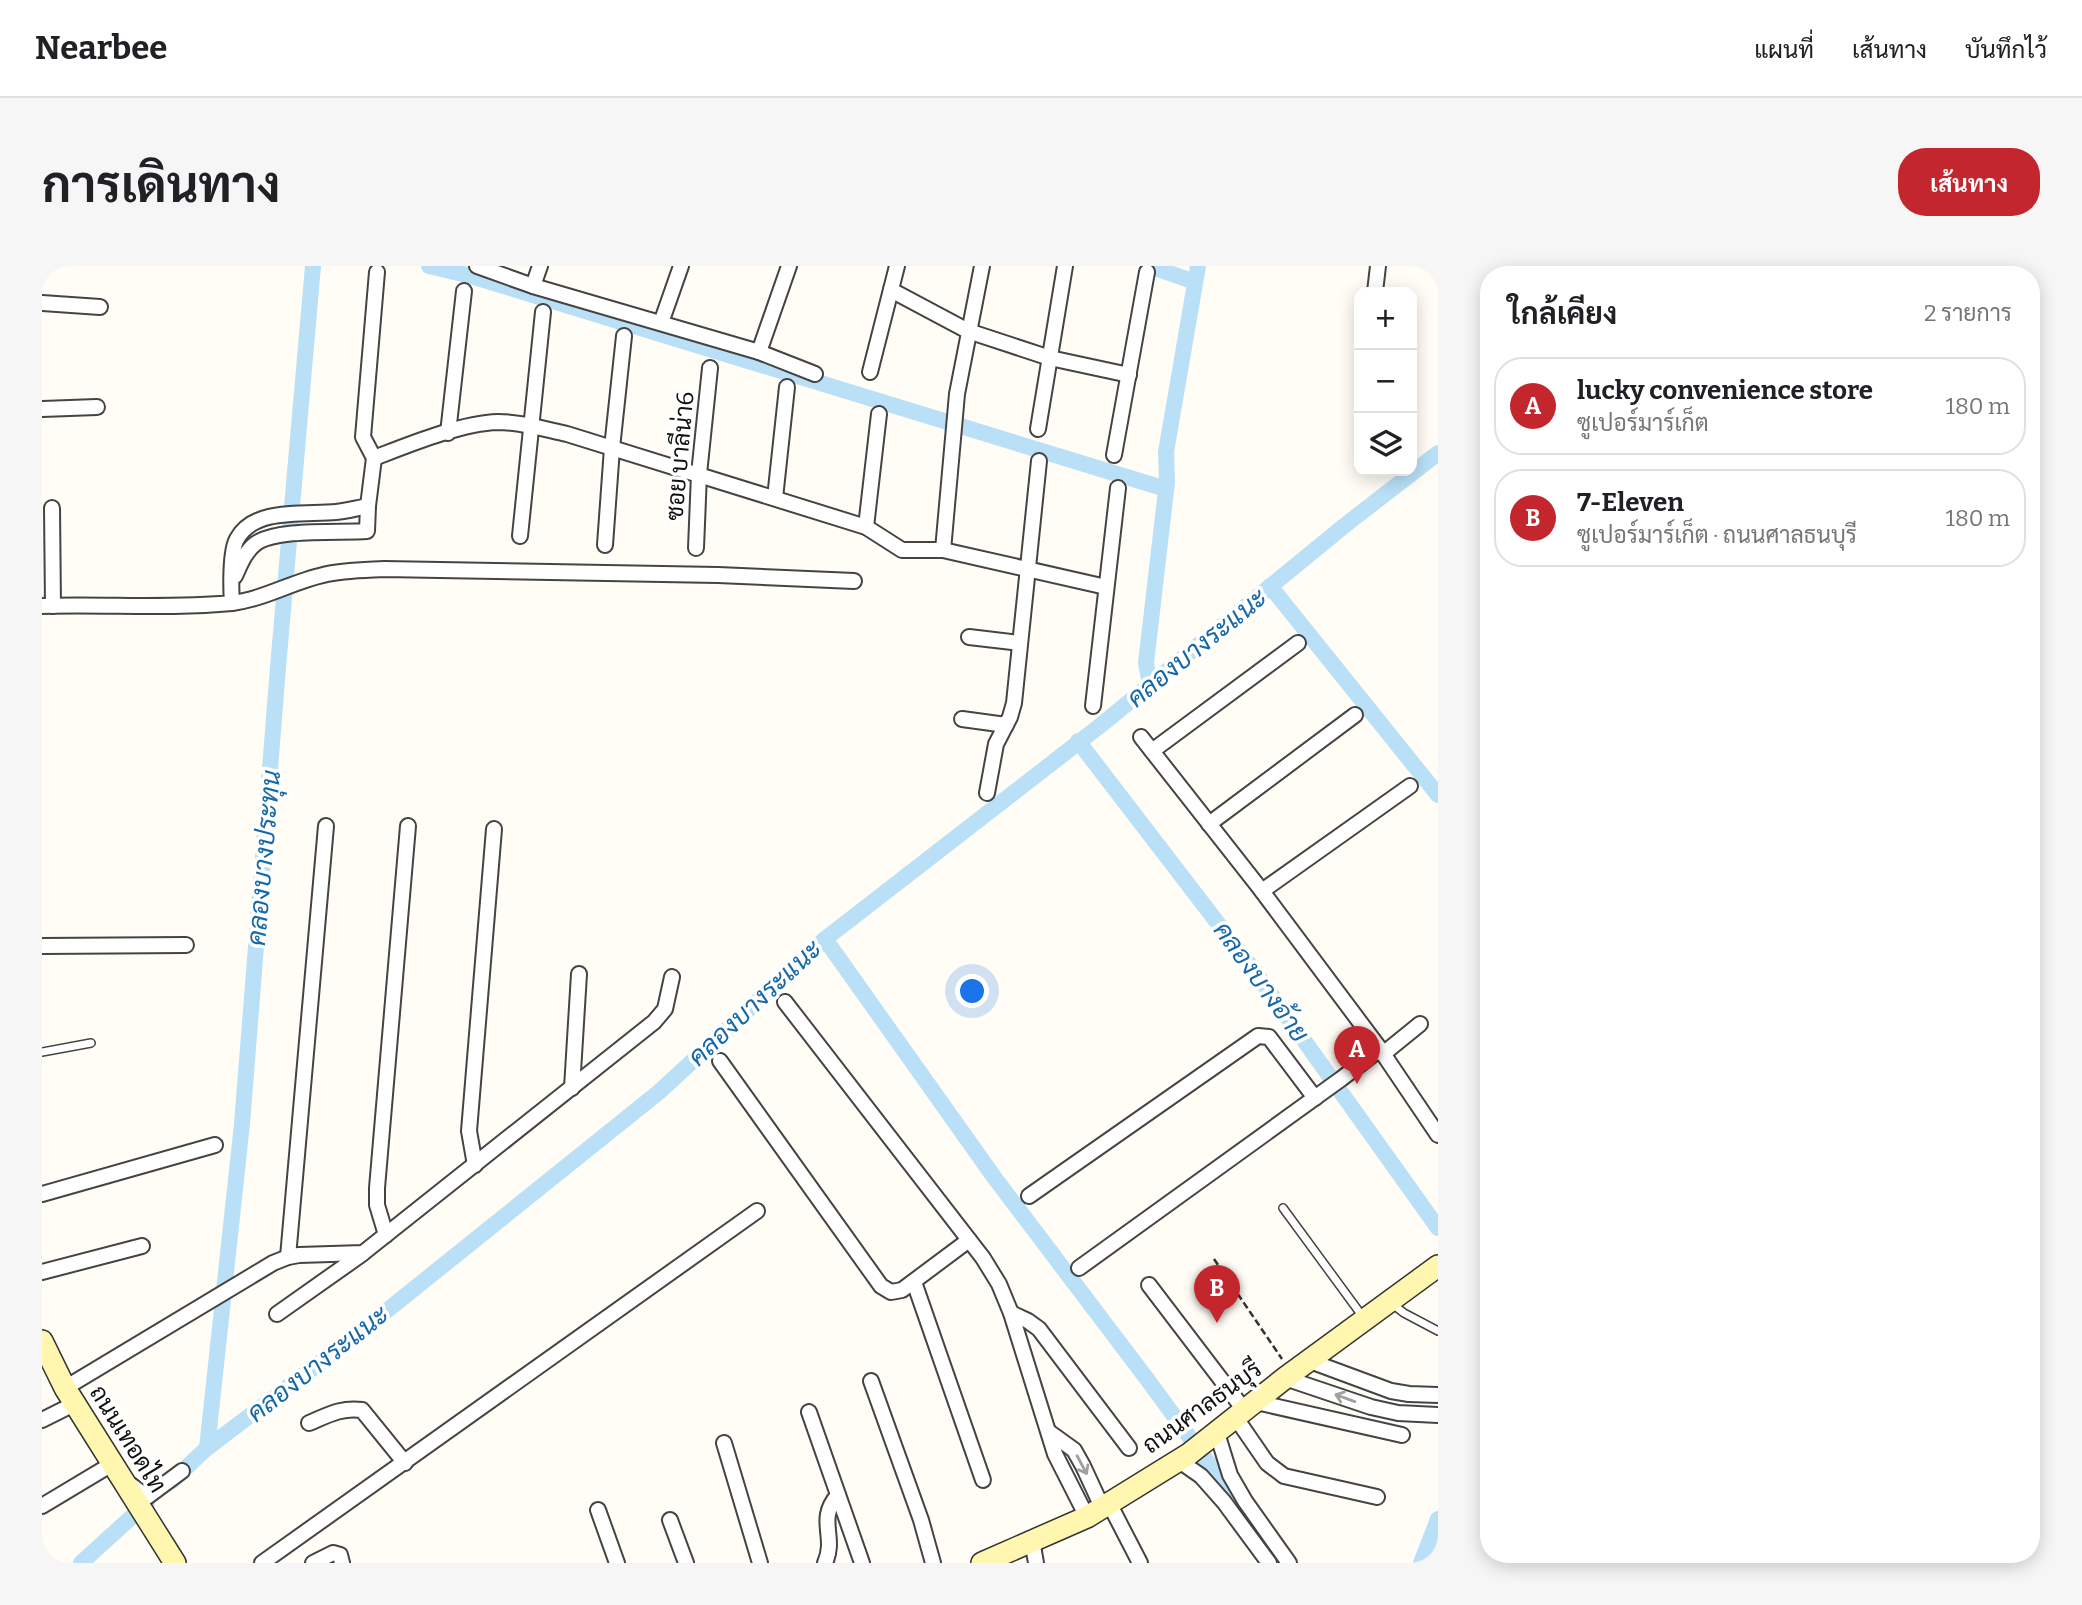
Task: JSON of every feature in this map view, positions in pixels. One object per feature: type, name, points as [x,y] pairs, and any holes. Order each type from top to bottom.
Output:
[{"type":"street","points":[[477,266],[759,352],[815,374]]},
{"type":"street","points":[[533,285],[540,266]]},
{"type":"street","points":[[661,323],[681,266]]},
{"type":"street","points":[[759,352],[789,266]]},
{"type":"street","points":[[870,372],[897,266]]},
{"type":"street","points":[[943,551],[957,394],[982,266]]},
{"type":"street","points":[[1038,429],[1065,266]]},
{"type":"street","points":[[1376,287],[1378,266]]},
{"type":"street","points":[[231,584],[248,551],[257,542],[311,531],[367,531],[374,458],[363,437],[377,272]]},
{"type":"street","points":[[1114,455],[1147,272]]},
{"type":"street","points":[[891,290],[968,331],[1049,357],[1129,375]]},
{"type":"street","points":[[448,433],[464,291]]},
{"type":"street","points":[[42,303],[100,307]]},
{"type":"street","points":[[520,536],[543,312]]},
{"type":"street","points":[[605,545],[624,337]]},
{"type":"street","name":"ซอย บาลีน่า6","points":[[696,548],[699,474],[710,368]]},
{"type":"street","points":[[775,498],[786,387]]},
{"type":"street","points":[[42,409],[97,407]]},
{"type":"street","points":[[866,527],[879,414]]},
{"type":"street","points":[[374,458],[419,441],[483,423],[531,425],[866,527],[902,550],[943,551],[1106,587]]},
{"type":"street","points":[[987,793],[992,755],[1014,703],[1039,461]]},
{"type":"street","points":[[1093,706],[1118,488]]},
{"type":"street","points":[[232,603],[235,541],[247,526],[269,517],[335,512],[368,506]]},
{"type":"street","points":[[52,508],[47,606],[103,604],[188,607],[232,603],[250,601],[324,574],[384,569],[718,575],[854,581]]},
{"type":"street","points":[[334,531],[335,512]]},
{"type":"street","points":[[969,637],[1020,643]]},
{"type":"street","points":[[1152,751],[1298,643]]},
{"type":"street","points":[[1209,824],[1354,715]]},
{"type":"street","points":[[962,719],[1006,724]]},
{"type":"street","points":[[1141,737],[1262,891],[1382,1051],[1438,1135]]},
{"type":"street","points":[[1262,891],[1410,786]]},
{"type":"street","points":[[288,1257],[326,826]]},
{"type":"street","points":[[386,1235],[377,1198],[408,826]]},
{"type":"street","points":[[475,1165],[470,1120],[494,830]]},
{"type":"street","points":[[42,946],[186,945]]},
{"type":"street","points":[[572,1088],[579,974]]},
{"type":"street","points":[[277,1314],[363,1253],[662,1015],[672,977]]},
{"type":"street","points":[[785,1002],[969,1240],[999,1284],[1012,1313],[1055,1454],[1140,1563]]},
{"type":"street","points":[[1079,1268],[1420,1024]]},
{"type":"street","points":[[1028,1196],[1258,1036],[1269,1037],[1315,1098]]},
{"type":"street","points":[[720,1061],[881,1286],[891,1292],[902,1290],[969,1240]]},
{"type":"street","points":[[42,1194],[215,1145]]},
{"type":"street","points":[[262,1563],[757,1211]]},
{"type":"street","points":[[42,1272],[142,1246]]},
{"type":"street","points":[[42,1420],[70,1396],[181,1318],[254,1274],[288,1257],[363,1253]]},
{"type":"street","name":"ถนนศาลธนบุรี","points":[[982,1563],[1100,1509],[1197,1448],[1438,1266]]},
{"type":"street","points":[[914,1282],[983,1480]]},
{"type":"street","points":[[1149,1285],[1245,1410],[1267,1463],[1284,1475],[1377,1497]]},
{"type":"street","points":[[1012,1313],[1040,1329],[1129,1448]]},
{"type":"street","name":"ถนนเทอดไท","points":[[42,1341],[70,1396],[175,1563]]},
{"type":"street","points":[[1296,1371],[1391,1391],[1438,1395]]},
{"type":"street","points":[[1296,1371],[1385,1410],[1405,1414],[1438,1415]]},
{"type":"street","points":[[871,1381],[933,1563]]},
{"type":"street","points":[[1385,1410],[1391,1391]]},
{"type":"street","points":[[309,1423],[349,1408],[362,1410],[405,1463]]},
{"type":"street","points":[[1245,1410],[1402,1435]]},
{"type":"street","points":[[809,1412],[862,1563]]},
{"type":"street","points":[[724,1443],[760,1563]]},
{"type":"street","points":[[1197,1448],[1201,1476],[1224,1502],[1269,1563]]},
{"type":"street","points":[[1197,1448],[1230,1475],[1289,1563]]},
{"type":"street","points":[[42,1506],[115,1470],[147,1497],[183,1471]]},
{"type":"street","points":[[825,1563],[830,1546],[826,1514],[838,1495]]},
{"type":"street","points":[[598,1510],[617,1563]]},
{"type":"street","points":[[670,1520],[686,1563]]},
{"type":"street","points":[[1032,1540],[1036,1563]]},
{"type":"street","points":[[313,1563],[333,1553],[340,1555],[342,1563]]},
{"type":"lane","points":[[42,1052],[91,1043]]},
{"type":"lane","points":[[1283,1208],[1365,1320]]},
{"type":"lane","points":[[1389,1301],[1404,1313],[1438,1331]]},
{"type":"path","points":[[1214,1259],[1296,1371]]},
{"type":"waterway","name":"คลองบางประทุน","points":[[207,1448],[242,1124],[313,266]]},
{"type":"waterway","points":[[429,266],[471,276],[1166,489]]},
{"type":"waterway","points":[[1149,266],[1195,282]]},
{"type":"waterway","points":[[1150,684],[1146,663],[1167,482],[1166,452],[1198,266]]},
{"type":"waterway","name":"คลองบางระแนะ","points":[[172,1481],[207,1448],[349,1341],[659,1092],[825,939],[1101,725],[1344,526],[1438,453]]},
{"type":"waterway","points":[[1270,586],[1438,795]]},
{"type":"waterway","name":"คลองบางอ้าย","points":[[1078,741],[1253,969],[1438,1228]]},
{"type":"waterway","points":[[825,939],[994,1177],[1253,1524]]},
{"type":"waterway","name":"คลองบางระแนะ","points":[[81,1563],[147,1503]]},
{"type":"waterway","name":"คลองบางอ้าย","points":[[1421,1563],[1438,1519]]},
{"type":"place","name":"lucky convenience store","points":[[1357,1084]]},
{"type":"place","name":"7-Eleven","points":[[1217,1323]]}]
